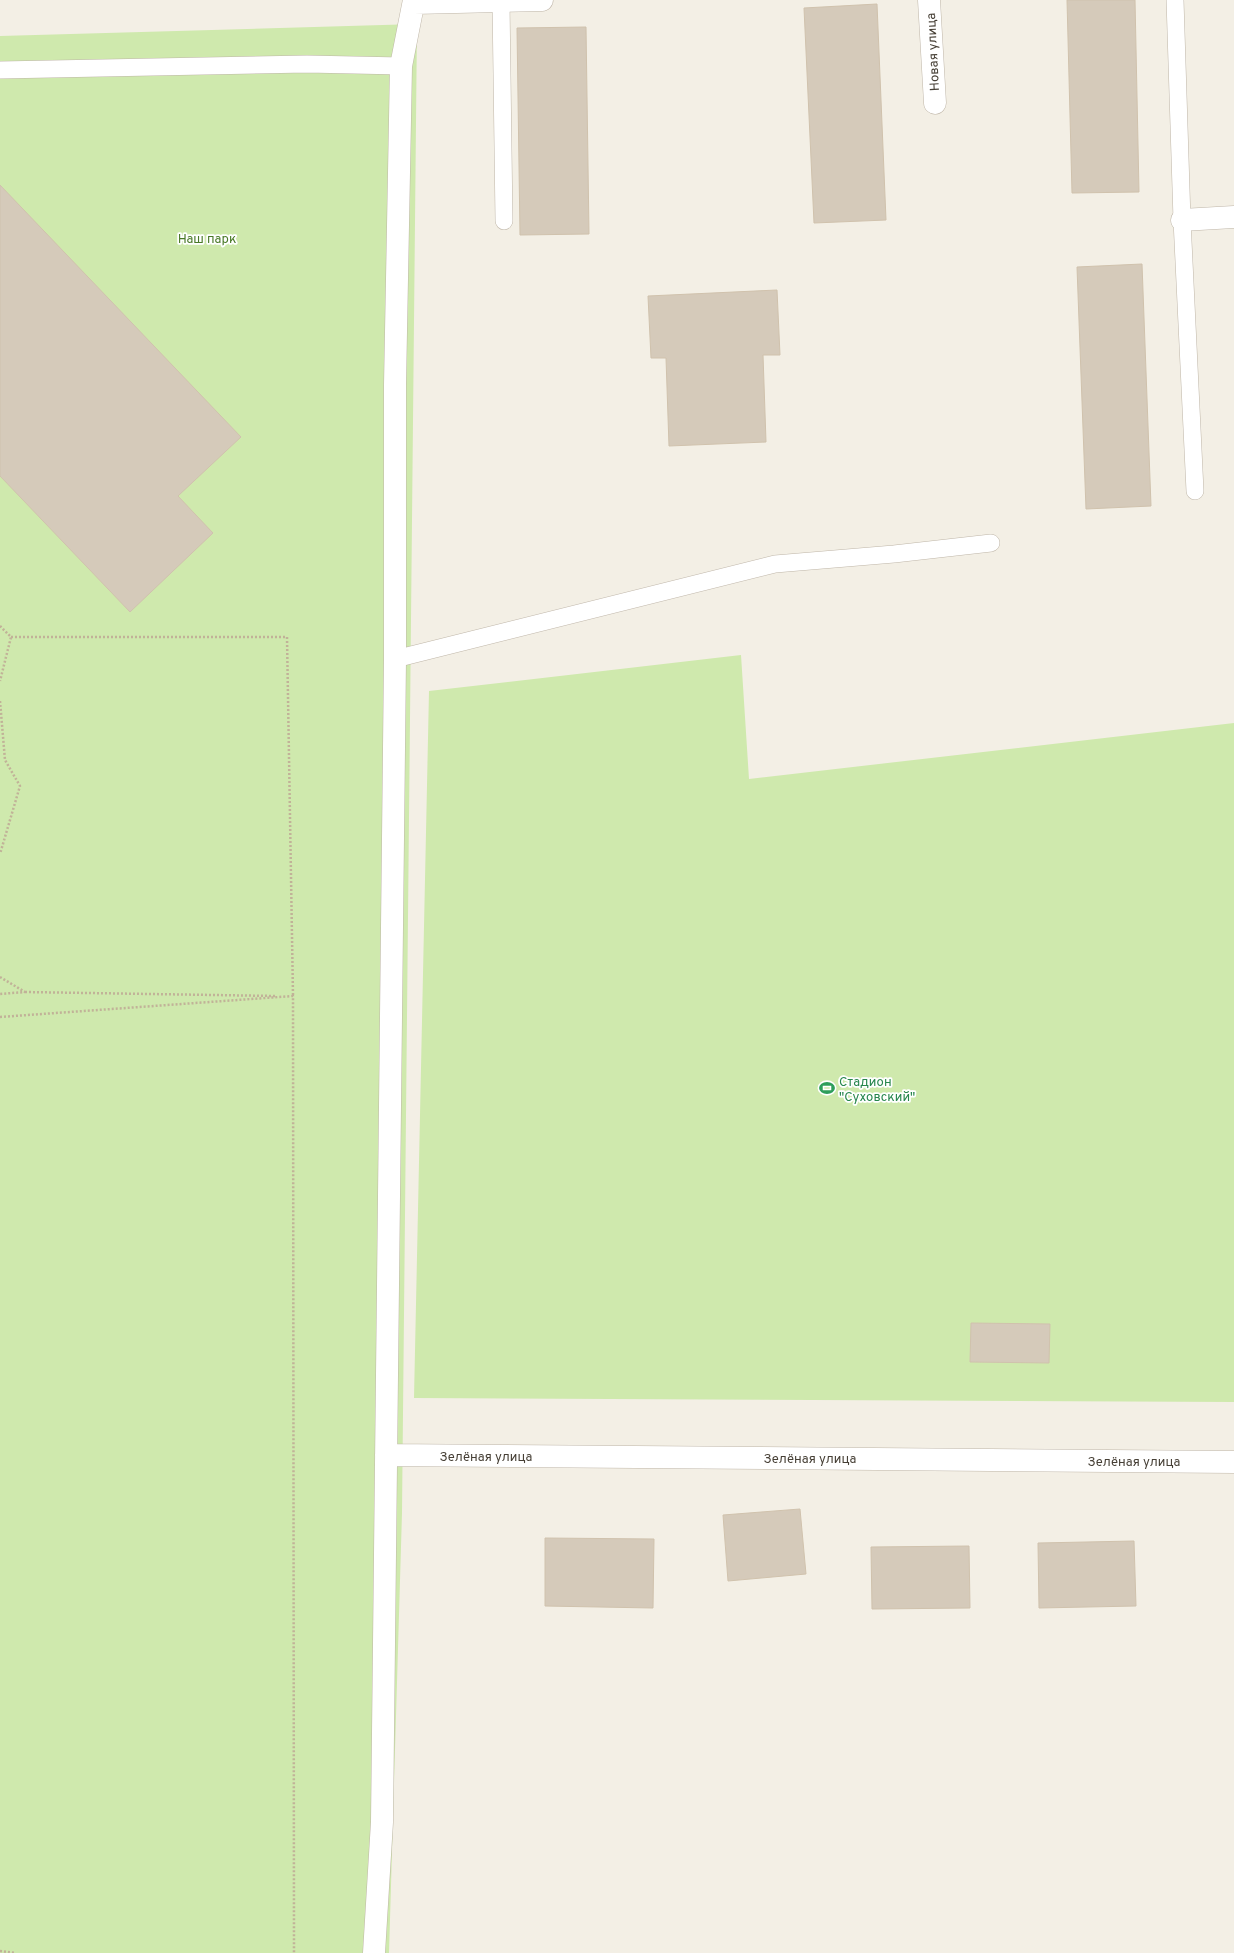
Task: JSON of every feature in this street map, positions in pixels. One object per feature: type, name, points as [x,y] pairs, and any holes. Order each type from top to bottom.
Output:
[{"type":"street","points":[[374,1953],[382,1822],[395,659],[395,385],[401,66],[414,1],[501,2],[542,0]]},
{"type":"street","name":"Новая улица","points":[[929,0],[935,104]]},
{"type":"street","points":[[1182,220],[1234,217]]},
{"type":"street","name":"Зелёная улица","points":[[386,1455],[1234,1462]]},
{"type":"lane","points":[[1175,0],[1182,220],[1196,490]]},
{"type":"lane","points":[[501,2],[504,221]]},
{"type":"lane","points":[[0,70],[306,64],[401,66]]},
{"type":"lane","points":[[395,659],[774,564],[894,554],[991,543]]},
{"type":"path","points":[[0,626],[11,637],[287,637],[293,996],[294,1953]]},
{"type":"path","points":[[0,681],[11,637]]},
{"type":"path","points":[[0,701],[5,760],[20,786],[0,854]]},
{"type":"path","points":[[0,977],[25,992]]},
{"type":"path","points":[[0,994],[25,992],[293,996]]},
{"type":"path","points":[[0,1018],[293,996]]},
{"type":"path","points":[[0,1951],[15,1953]]},
{"type":"green space","name":"Наш парк","points":[[417,24],[402,1513],[389,1953],[0,1953],[0,36]]},
{"type":"green space","name":"Стадион \"Суховский\"","points":[[741,655],[749,779],[1234,723],[1234,1402],[414,1398],[429,691]]},
{"type":"building","points":[[1067,0],[1135,0],[1139,192],[1072,193]]},
{"type":"building","points":[[877,4],[886,220],[814,223],[804,8]]},
{"type":"building","points":[[586,27],[589,234],[520,235],[517,28]]},
{"type":"building","points":[[0,185],[241,437],[178,496],[213,533],[130,612],[0,476]]},
{"type":"building","points":[[1142,264],[1151,506],[1086,509],[1077,267]]},
{"type":"building","points":[[777,290],[780,355],[763,355],[766,442],[669,446],[666,358],[651,358],[648,296]]},
{"type":"building","points":[[971,1323],[1050,1324],[1049,1363],[970,1362]]},
{"type":"building","points":[[800,1509],[806,1574],[728,1581],[723,1515]]},
{"type":"building","points":[[545,1538],[654,1539],[653,1608],[545,1606]]},
{"type":"building","points":[[1134,1541],[1136,1606],[1039,1608],[1038,1543]]},
{"type":"building","points":[[969,1546],[970,1608],[872,1609],[871,1547]]},
{"type":"place","name":"Стадион \"Суховский\"","points":[[827,1088]]}]
